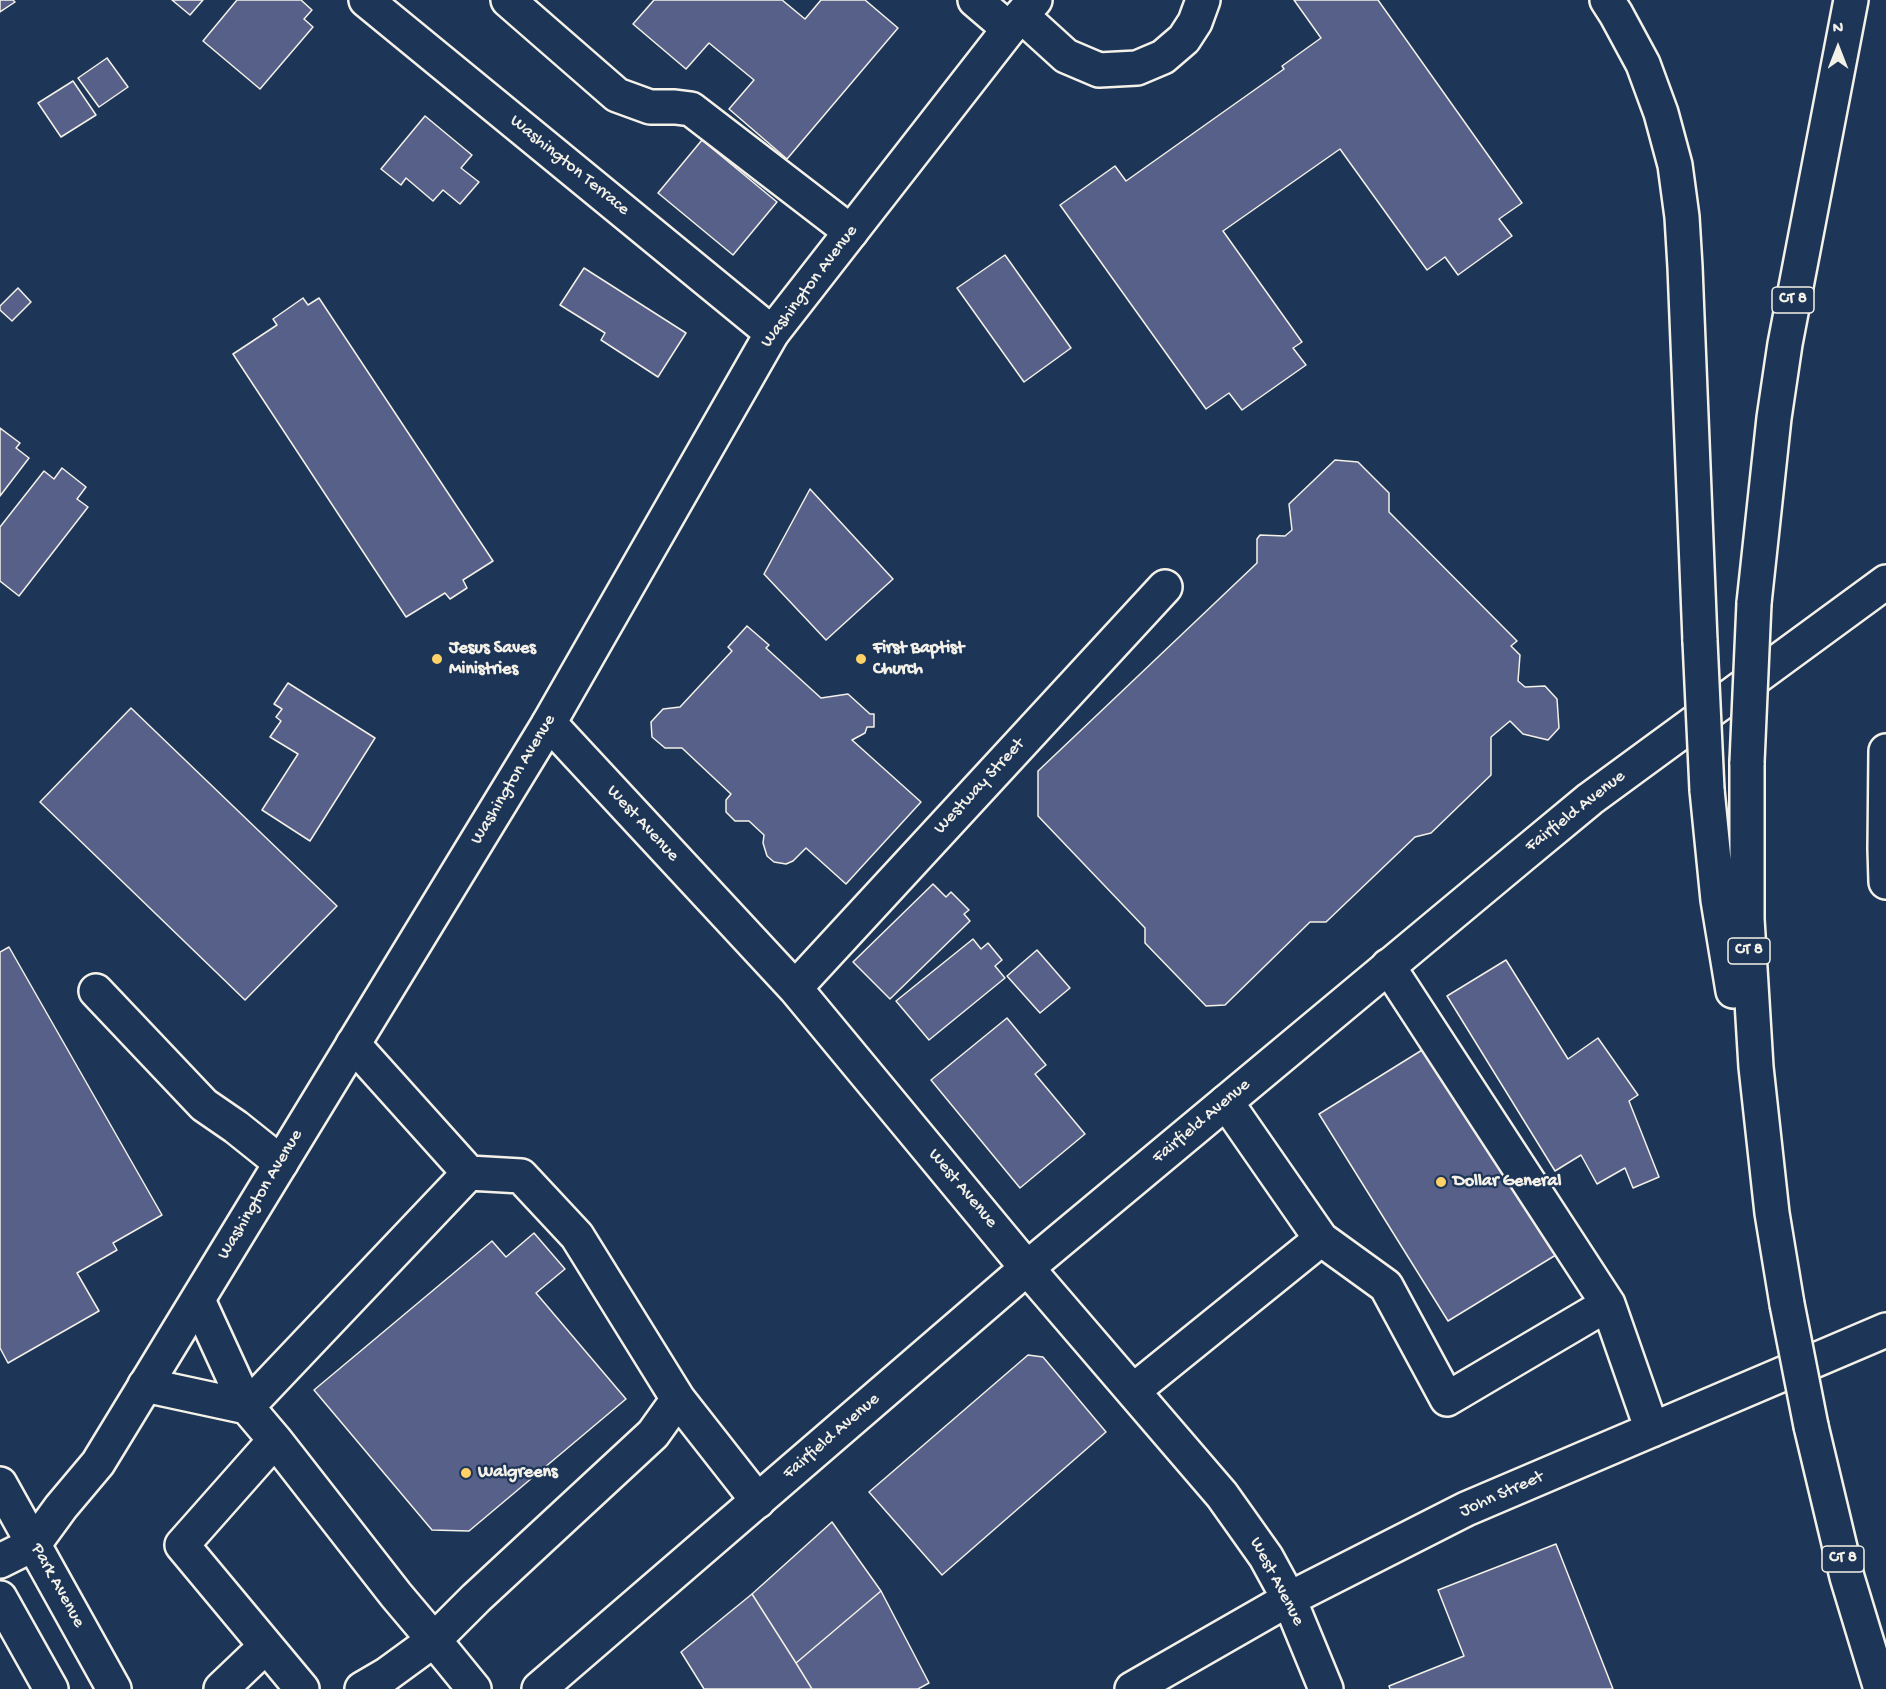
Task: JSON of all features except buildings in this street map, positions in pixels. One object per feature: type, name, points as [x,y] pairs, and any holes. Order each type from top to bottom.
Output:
[{"type":"main road","name":"Washington Terrace","points":[[366,0],[772,333]]},
{"type":"main road","points":[[508,0],[617,95],[650,107],[675,107],[691,110],[851,232]]},
{"type":"main road","points":[[975,0],[1022,15],[1066,56],[1099,70],[1137,68],[1163,57],[1184,39],[1196,22],[1203,0]]},
{"type":"main road","points":[[1607,0],[1617,14],[1643,64],[1661,113],[1675,165],[1682,217],[1685,267],[1707,790],[1718,900],[1735,1008],[1764,1140]]},
{"type":"main road","name":"CT 8","points":[[1851,0],[1785,344],[1773,429],[1754,603],[1746,835],[1748,929],[1756,1067],[1772,1213],[1811,1426],[1847,1577],[1881,1689]]},
{"type":"main road","name":"Washington Avenue","points":[[0,1561],[34,1544],[98,1463],[549,723],[772,333],[1022,15]]},
{"type":"main road","name":"Fairfield Avenue","points":[[539,1689],[1027,1268],[1590,799],[1886,582]]},
{"type":"main road","name":"Westway Street","points":[[795,988],[1165,587]]},
{"type":"main road","name":"West Avenue","points":[[549,723],[795,988],[1027,1268],[1222,1495],[1266,1557],[1289,1599],[1326,1689]]},
{"type":"main road","points":[[1886,751],[1886,882]]},
{"type":"main road","points":[[1388,966],[1608,1304],[1652,1430]]},
{"type":"main road","points":[[96,991],[204,1105],[280,1163]]},
{"type":"main road","points":[[353,1044],[469,1173],[521,1176],[577,1236],[678,1399],[758,1501]]},
{"type":"main road","points":[[1226,1102],[1321,1239],[1386,1286],[1447,1399],[1608,1304]]},
{"type":"main road","points":[[247,1407],[469,1173]]},
{"type":"main road","points":[[1133,1391],[1321,1239]]},
{"type":"main road","points":[[198,1299],[247,1407],[396,1595],[474,1689]]},
{"type":"main road","name":"John Street","points":[[1132,1689],[1289,1599],[1466,1509],[1886,1330]]},
{"type":"main road","points":[[146,1385],[247,1407]]},
{"type":"main road","points":[[362,1689],[386,1675],[434,1640],[476,1598],[653,1434],[678,1399]]},
{"type":"main road","points":[[275,1440],[182,1545],[302,1689]]},
{"type":"main road","name":"Park Avenue","points":[[0,1484],[114,1689]]},
{"type":"main road","points":[[0,1598],[51,1689]]},
{"type":"main road","points":[[221,1689],[266,1646]]},
{"type":"place","name":"Jesus Saves Ministries","points":[[437,659]]},
{"type":"place","name":"First Baptist Church","points":[[861,659]]},
{"type":"place","name":"Dollar General","points":[[1441,1182]]},
{"type":"place","name":"Walgreens","points":[[466,1473]]}]
